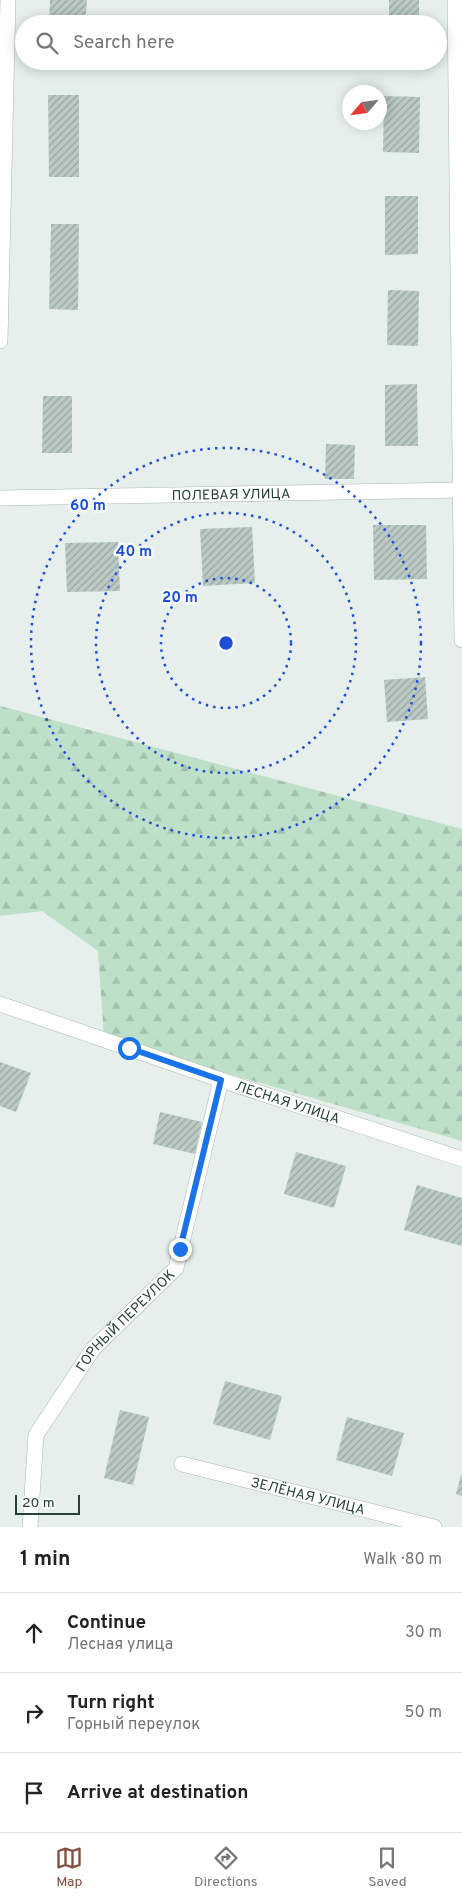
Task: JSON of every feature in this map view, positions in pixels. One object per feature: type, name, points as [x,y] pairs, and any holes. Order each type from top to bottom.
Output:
[{"type":"street","points":[[0,341],[3,31],[8,0]]},
{"type":"street","points":[[455,0],[462,640]]},
{"type":"street","name":"ПОЛЕВАЯ УЛИЦА","points":[[0,498],[461,490]]},
{"type":"street","name":"ЛЕСНАЯ УЛИЦА","points":[[0,1004],[221,1080],[462,1159]]},
{"type":"street","name":"ГОРНЫЙ ПЕРЕУЛОК","points":[[30,1527],[36,1435],[92,1348],[176,1268],[221,1080]]},
{"type":"street","name":"ЗЕЛЁНАЯ УЛИЦА","points":[[182,1464],[434,1527]]},
{"type":"green space","points":[[0,706],[462,829],[462,1141],[104,1038],[98,951],[42,911],[0,916]]},
{"type":"building","points":[[50,0],[87,0],[86,15],[49,15]]},
{"type":"building","points":[[389,0],[419,0],[419,15],[389,15]]},
{"type":"building","points":[[48,95],[79,95],[79,177],[49,177]]},
{"type":"building","points":[[387,96],[420,97],[419,153],[383,152],[383,130],[387,130]]},
{"type":"building","points":[[385,196],[418,196],[418,254],[385,255]]},
{"type":"building","points":[[51,224],[79,224],[78,310],[49,309]]},
{"type":"building","points":[[388,290],[419,291],[418,346],[387,345]]},
{"type":"building","points":[[417,384],[418,446],[385,446],[385,385]]},
{"type":"building","points":[[43,396],[72,396],[72,453],[42,453]]},
{"type":"building","points":[[326,444],[355,445],[354,479],[325,479]]},
{"type":"building","points":[[373,525],[426,525],[427,579],[374,580]]},
{"type":"building","points":[[252,527],[255,583],[203,586],[200,529]]},
{"type":"building","points":[[118,542],[120,591],[67,592],[65,543]]},
{"type":"building","points":[[425,677],[428,719],[387,722],[384,680]]},
{"type":"building","points":[[0,1062],[31,1073],[16,1112],[0,1106]]},
{"type":"building","points":[[160,1112],[202,1122],[195,1154],[153,1144]]},
{"type":"building","points":[[296,1152],[346,1166],[334,1208],[284,1194]]},
{"type":"building","points":[[417,1185],[462,1198],[462,1246],[404,1230]]},
{"type":"building","points":[[225,1381],[282,1396],[270,1440],[213,1424]]},
{"type":"building","points":[[120,1410],[149,1417],[133,1485],[104,1478]]},
{"type":"building","points":[[347,1417],[404,1433],[392,1476],[336,1460]]},
{"type":"building","points":[[462,1475],[462,1496],[456,1494]]},
{"type":"route","points":[[129,1048],[221,1080],[180,1249]]}]
